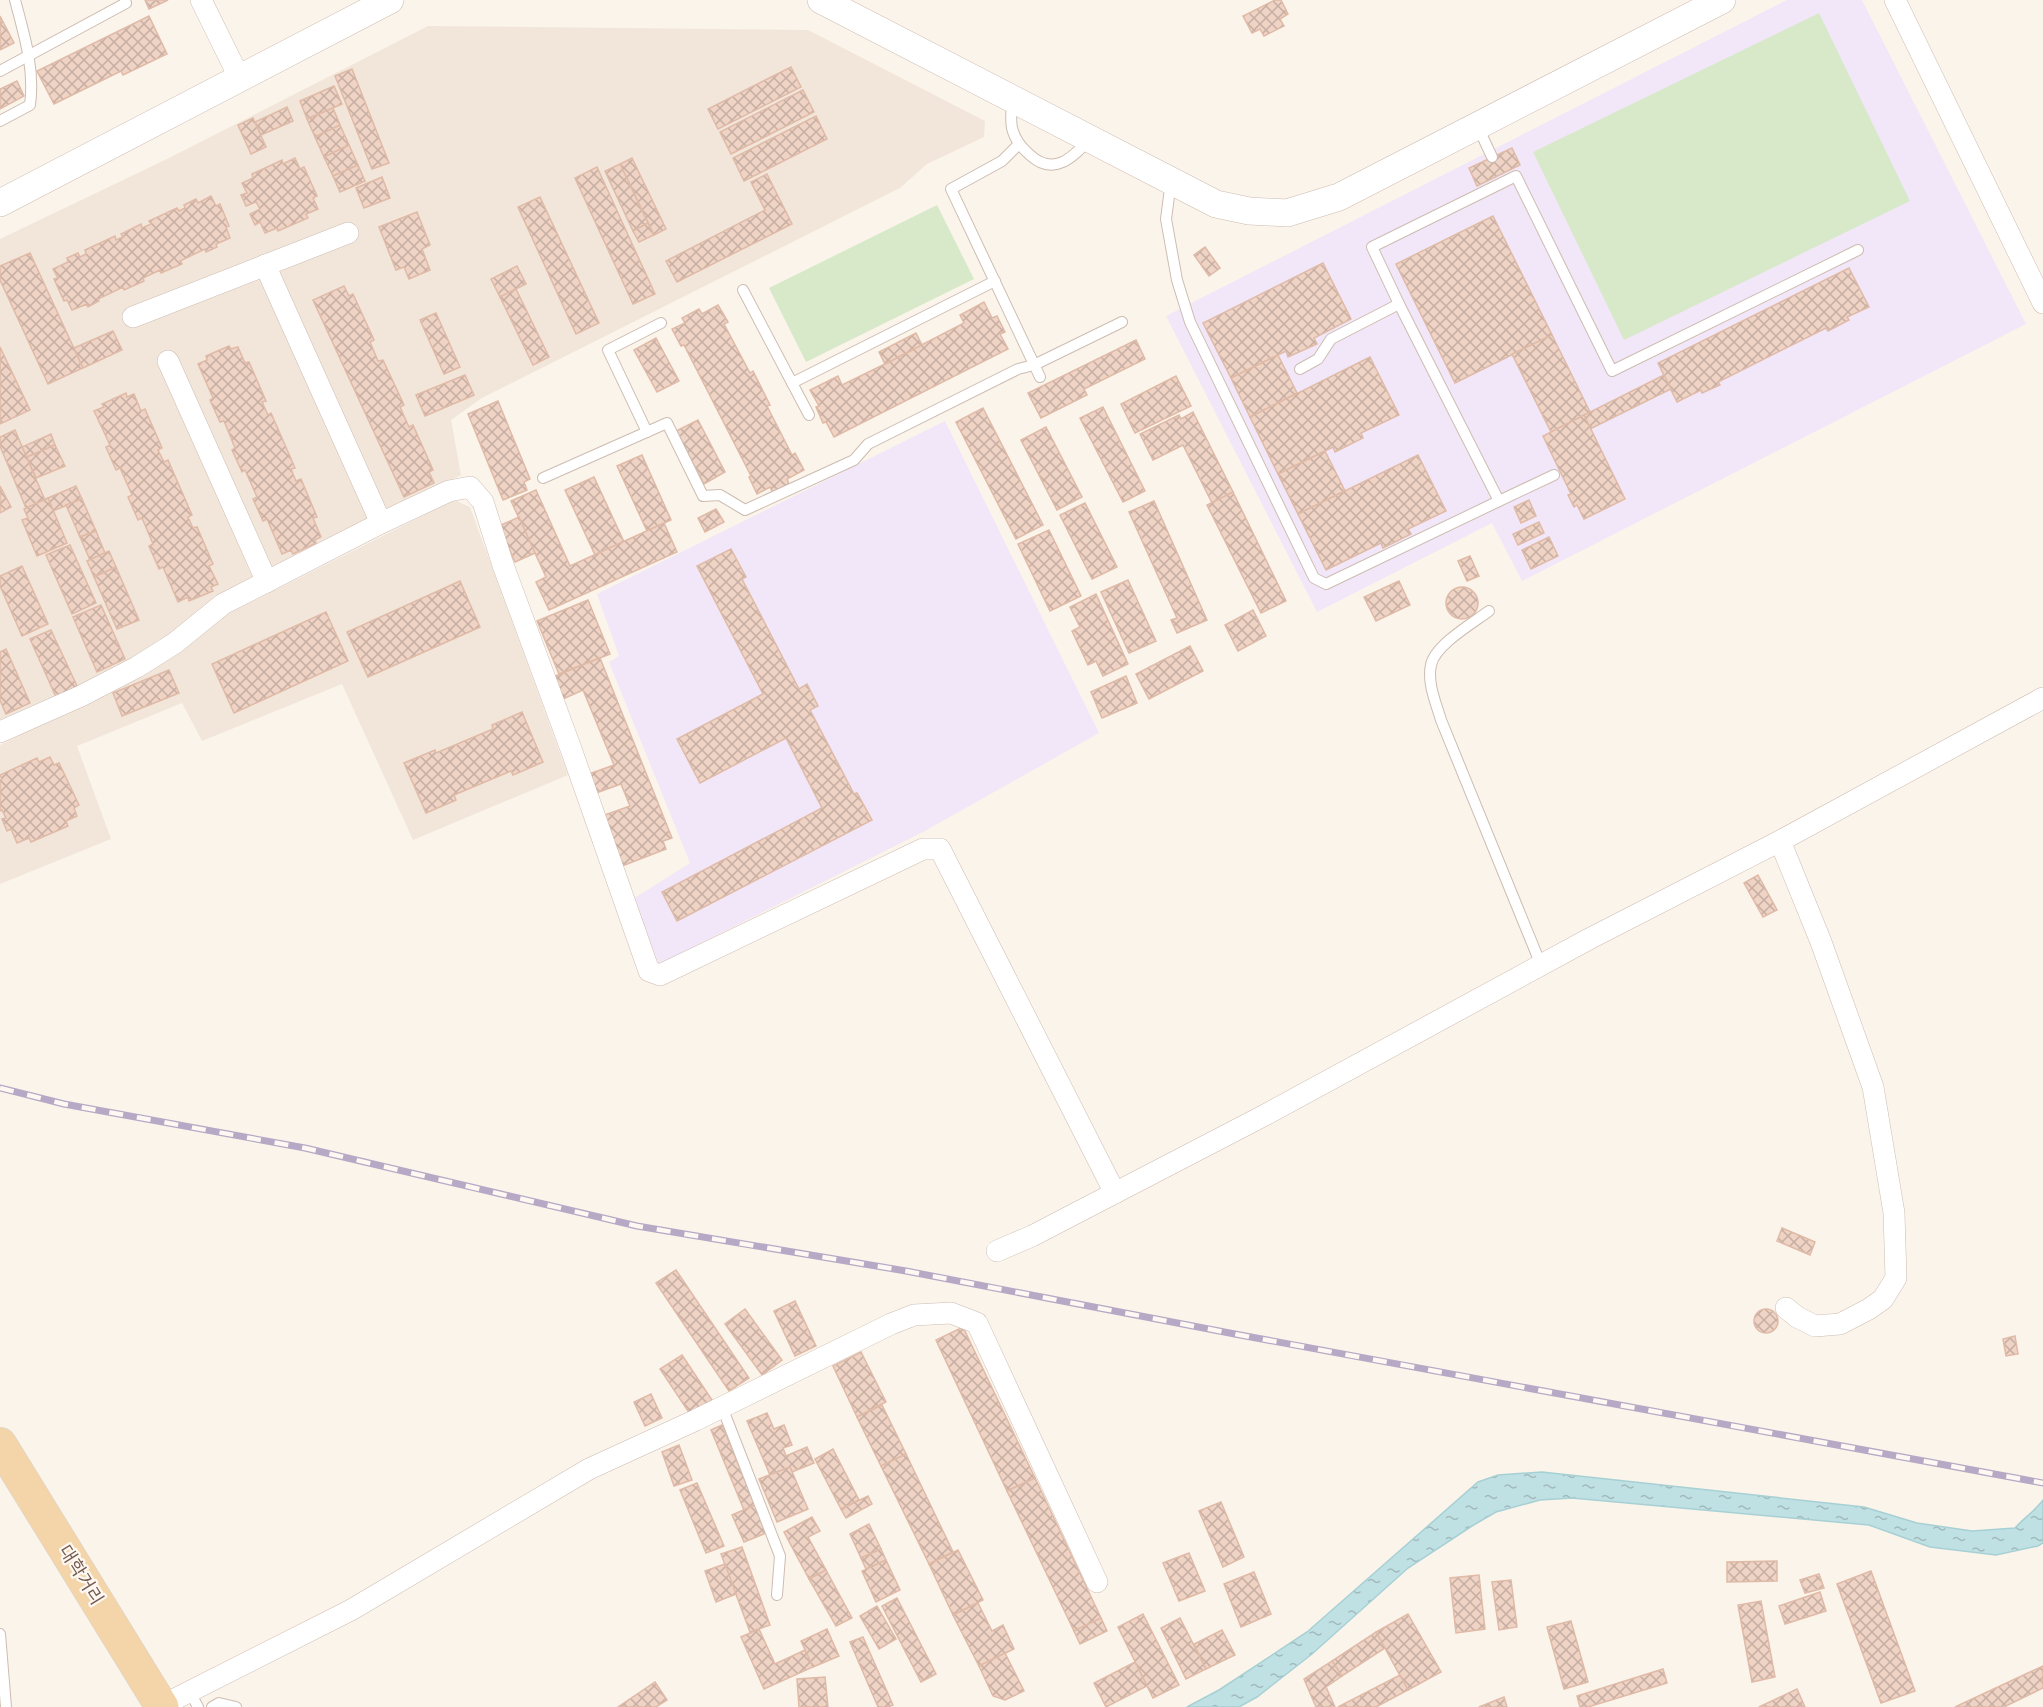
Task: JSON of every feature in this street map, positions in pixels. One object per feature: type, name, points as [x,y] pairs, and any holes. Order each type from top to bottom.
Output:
[{"type":"main road","name":"대학거리","points":[[2,1450],[162,1707]]},
{"type":"street","points":[[201,0],[240,79]]},
{"type":"street","points":[[0,203],[390,0]]},
{"type":"street","points":[[821,0],[1216,204],[1249,212],[1287,213],[1339,197],[1722,0]]},
{"type":"street","points":[[1895,0],[2043,303]]},
{"type":"street","points":[[133,317],[348,233]]},
{"type":"street","points":[[265,265],[381,523]]},
{"type":"street","points":[[168,362],[267,582]]},
{"type":"street","points":[[0,732],[81,696],[137,667],[174,643],[223,604],[381,523],[449,491],[470,487],[483,502],[503,565],[649,971],[660,975],[922,849],[940,849],[1115,1193]]},
{"type":"street","points":[[997,1251],[1032,1236],[1264,1115],[1541,964],[1780,841],[2043,698]]},
{"type":"street","points":[[1780,841],[1821,942],[1873,1087],[1894,1214],[1896,1278],[1883,1299],[1840,1324],[1815,1326],[1797,1317],[1786,1308]]},
{"type":"street","points":[[162,1707],[194,1699],[351,1610],[589,1469],[891,1324],[914,1316],[951,1313],[977,1323],[1097,1582]]},
{"type":"lane","points":[[0,121],[30,105],[32,89],[29,55],[15,0]]},
{"type":"lane","points":[[0,71],[126,3],[125,0]]},
{"type":"lane","points":[[1012,99],[1012,126],[1019,144],[1039,163],[1056,165],[1072,158],[1090,139]]},
{"type":"lane","points":[[1478,126],[1492,157]]},
{"type":"lane","points":[[1019,144],[1002,161],[951,189],[1040,377]]},
{"type":"lane","points":[[1499,501],[1372,247],[1503,178],[1516,176],[1612,371],[1858,250]]},
{"type":"lane","points":[[1171,181],[1166,219],[1177,280],[1190,322],[1314,578],[1326,584],[1554,475]]},
{"type":"lane","points":[[792,383],[994,281]]},
{"type":"lane","points":[[743,290],[809,415]]},
{"type":"lane","points":[[1300,369],[1318,359],[1331,339],[1399,304]]},
{"type":"lane","points":[[543,478],[667,423],[703,496],[720,495],[745,510],[854,460],[868,444],[1018,369],[1034,365],[1122,322]]},
{"type":"lane","points":[[647,432],[608,350],[661,323]]},
{"type":"lane","points":[[1489,611],[1440,648],[1431,663],[1431,683],[1441,720],[1541,964]]},
{"type":"lane","points":[[722,1407],[780,1556],[777,1595]]},
{"type":"lane","points":[[0,1634],[6,1707]]},
{"type":"lane","points":[[212,1707],[219,1703],[236,1707]]},
{"type":"shaded area","points":[[1787,0],[1862,0],[2026,324],[1522,581],[1492,523],[1317,612],[1166,316]]},
{"type":"shaded area","points":[[428,26],[808,30],[985,121],[984,137],[927,164],[900,188],[482,398],[451,420],[461,475],[433,488],[162,644],[0,725],[0,239],[169,158]]},
{"type":"shaded area","points":[[945,421],[1099,733],[923,832],[659,964],[633,899],[690,863],[609,662],[619,656],[597,594]]},
{"type":"shaded area","points":[[454,500],[470,507],[568,775],[413,840],[342,684],[202,741],[182,703],[77,746],[111,839],[0,884],[0,745],[95,698],[210,623]]},
{"type":"green space","points":[[1819,13],[1910,201],[1624,340],[1533,152]]},
{"type":"green space","points":[[937,205],[974,279],[806,362],[769,288]]},
{"type":"water","points":[[1542,1472],[1864,1507],[1917,1523],[1972,1531],[2015,1528],[2043,1500],[2043,1543],[1996,1555],[1930,1547],[1869,1525],[1572,1498],[1540,1500],[1496,1512],[1408,1568],[1312,1654],[1257,1697],[1239,1707],[1187,1707],[1219,1690],[1307,1632],[1478,1482],[1498,1475]]},
{"type":"building","points":[[145,0],[168,0],[149,9]]},
{"type":"building","points":[[1275,0],[1281,0],[1288,14],[1280,19],[1284,26],[1264,36],[1260,29],[1252,33],[1243,16]]},
{"type":"building","points":[[0,16],[14,43],[0,50]]},
{"type":"building","points":[[149,16],[167,54],[123,75],[121,71],[54,104],[37,71]]},
{"type":"building","points":[[791,67],[801,87],[718,129],[708,109]]},
{"type":"building","points":[[352,69],[389,163],[372,169],[335,76]]},
{"type":"building","points":[[17,81],[24,96],[0,109],[0,89]]},
{"type":"building","points":[[334,86],[342,104],[307,119],[300,101]]},
{"type":"building","points":[[803,90],[814,112],[731,154],[720,132]]},
{"type":"building","points":[[287,107],[293,121],[261,135],[255,122]]},
{"type":"building","points":[[333,108],[340,125],[315,137],[307,119]]},
{"type":"building","points":[[816,116],[827,139],[744,181],[733,158]]},
{"type":"building","points":[[253,118],[266,147],[251,154],[238,125]]},
{"type":"building","points":[[340,125],[349,145],[324,157],[315,137]]},
{"type":"building","points":[[349,145],[358,165],[333,176],[324,157]]},
{"type":"building","points":[[1512,148],[1520,165],[1477,186],[1469,168]]},
{"type":"building","points":[[295,158],[300,169],[304,167],[317,196],[313,198],[318,209],[306,214],[308,218],[278,231],[277,228],[265,233],[260,222],[255,225],[250,214],[260,209],[256,202],[246,206],[241,195],[247,193],[242,183],[253,178],[252,174],[282,160],[283,164]]},
{"type":"building","points":[[632,158],[666,229],[654,235],[620,164]]},
{"type":"building","points":[[620,164],[648,223],[633,231],[605,171]]},
{"type":"building","points":[[358,165],[365,181],[340,192],[333,176]]},
{"type":"building","points":[[597,167],[655,294],[633,304],[575,178]]},
{"type":"building","points":[[767,174],[792,224],[677,282],[666,261],[765,210],[751,182]]},
{"type":"building","points":[[382,177],[390,198],[364,208],[356,188]]},
{"type":"building","points":[[211,196],[216,206],[220,204],[229,226],[226,227],[230,238],[216,244],[217,247],[206,252],[205,249],[180,261],[182,264],[161,273],[160,270],[143,278],[144,281],[124,290],[123,287],[98,299],[99,301],[88,307],[87,304],[72,310],[67,300],[64,301],[54,279],[58,278],[53,269],[68,262],[67,258],[78,253],[80,257],[86,254],[85,250],[115,236],[116,240],[123,237],[121,234],[141,224],[142,228],[151,224],[149,221],[177,208],[179,211],[185,208],[184,205],[196,199],[198,203]]},
{"type":"building","points":[[540,197],[599,323],[576,334],[518,207]]},
{"type":"building","points":[[417,212],[430,245],[422,249],[430,270],[409,279],[404,267],[396,270],[379,227]]},
{"type":"building","points":[[1493,216],[1552,335],[1455,383],[1396,264]]},
{"type":"building","points":[[648,223],[654,235],[639,242],[633,231]]},
{"type":"building","points":[[1205,247],[1220,268],[1209,276],[1194,255]]},
{"type":"building","points":[[30,253],[83,368],[48,384],[0,280],[0,266]]},
{"type":"building","points":[[1323,263],[1351,319],[1314,338],[1317,344],[1288,357],[1286,351],[1231,378],[1203,323]]},
{"type":"building","points":[[517,266],[526,284],[500,297],[491,279]]},
{"type":"building","points":[[1849,268],[1869,307],[1847,317],[1849,320],[1828,331],[1826,328],[1718,382],[1720,385],[1702,393],[1701,390],[1677,402],[1658,363]]},
{"type":"building","points":[[344,286],[349,296],[353,294],[374,340],[370,342],[378,361],[383,360],[404,405],[400,407],[409,427],[413,425],[433,470],[429,472],[434,483],[404,497],[313,300]]},
{"type":"building","points":[[516,289],[549,357],[533,365],[500,297]]},
{"type":"building","points":[[984,302],[992,318],[997,316],[1005,332],[1000,334],[1008,349],[834,437],[826,422],[823,423],[816,407],[819,406],[810,390],[838,376],[842,385],[885,364],[964,323],[960,315]]},
{"type":"building","points":[[718,305],[728,322],[724,324],[750,373],[753,371],[770,405],[767,406],[792,455],[795,453],[804,470],[787,479],[789,484],[773,493],[770,487],[757,494],[749,477],[751,476],[684,345],[681,346],[672,329],[685,323],[682,318],[699,309],[702,314]]},
{"type":"building","points":[[436,313],[460,367],[444,374],[420,320]]},
{"type":"building","points":[[113,331],[122,350],[83,368],[74,348]]},
{"type":"building","points":[[916,333],[922,345],[885,364],[879,352]]},
{"type":"building","points":[[1552,335],[1590,412],[1551,432],[1512,354]]},
{"type":"building","points":[[656,338],[679,381],[657,392],[634,350]]},
{"type":"building","points":[[1136,340],[1145,359],[1084,389],[1087,395],[1041,418],[1028,393]]},
{"type":"building","points":[[229,346],[231,349],[238,347],[245,363],[249,362],[266,401],[262,402],[268,415],[271,413],[295,468],[291,469],[296,481],[301,479],[317,517],[313,518],[321,537],[315,540],[316,543],[293,554],[291,550],[282,554],[267,519],[263,521],[253,499],[257,497],[245,470],[242,472],[232,450],[235,448],[224,421],[220,422],[210,400],[213,398],[198,364],[207,360],[206,356]]},
{"type":"building","points":[[0,347],[30,410],[0,424]]},
{"type":"building","points":[[1278,355],[1297,393],[1250,417],[1231,378]]},
{"type":"building","points":[[1370,357],[1399,415],[1361,433],[1363,438],[1335,452],[1333,447],[1278,474],[1250,417]]},
{"type":"building","points":[[465,375],[474,395],[425,416],[416,395]]},
{"type":"building","points":[[1664,375],[1671,389],[1590,429],[1584,415]]},
{"type":"building","points":[[1176,376],[1191,406],[1135,433],[1121,404]]},
{"type":"building","points":[[126,393],[127,397],[134,394],[141,411],[145,409],[162,448],[158,450],[164,462],[168,460],[192,515],[188,517],[193,528],[197,527],[213,564],[209,566],[218,584],[211,587],[213,591],[189,601],[188,597],[178,602],[163,567],[159,569],[149,546],[153,544],[142,518],[138,520],[128,497],[132,495],[120,468],[116,470],[106,447],[110,445],[94,411],[104,407],[102,404]]},
{"type":"building","points":[[498,401],[530,479],[524,482],[527,490],[503,500],[468,414]]},
{"type":"building","points":[[1103,407],[1145,491],[1123,502],[1080,418]]},
{"type":"building","points":[[983,408],[1043,525],[1016,539],[956,422]]},
{"type":"building","points":[[1193,412],[1233,492],[1212,503],[1183,445],[1153,460],[1140,434],[1179,415],[1181,419]]},
{"type":"building","points":[[1584,415],[1625,499],[1584,519],[1577,505],[1574,507],[1568,495],[1571,494],[1543,436]]},
{"type":"building","points":[[698,420],[725,472],[704,484],[676,431]]},
{"type":"building","points":[[1046,427],[1082,497],[1057,510],[1021,440]]},
{"type":"building","points":[[15,430],[45,500],[26,508],[0,446],[0,437]]},
{"type":"building","points":[[51,434],[55,445],[27,457],[22,447]]},
{"type":"building","points":[[55,445],[65,466],[36,478],[27,457]]},
{"type":"building","points":[[1325,451],[1345,491],[1298,514],[1278,474]]},
{"type":"building","points":[[642,455],[671,520],[647,531],[617,466]]},
{"type":"building","points":[[1418,455],[1446,511],[1408,529],[1411,534],[1383,548],[1381,543],[1326,570],[1298,514]]},
{"type":"building","points":[[594,477],[624,542],[595,555],[565,490]]},
{"type":"building","points":[[0,486],[11,507],[0,513]]},
{"type":"building","points":[[76,486],[82,499],[53,511],[48,498]]},
{"type":"building","points":[[536,490],[570,566],[664,523],[677,552],[549,610],[536,582],[546,577],[511,501]]},
{"type":"building","points":[[1233,492],[1286,601],[1261,613],[1207,505]]},
{"type":"building","points":[[48,498],[67,543],[37,556],[22,520],[28,518],[24,509]]},
{"type":"building","points":[[82,499],[96,531],[80,537],[66,505]]},
{"type":"building","points":[[1529,500],[1536,516],[1521,523],[1514,507]]},
{"type":"building","points":[[1154,501],[1207,620],[1177,633],[1171,620],[1177,618],[1129,512]]},
{"type":"building","points":[[1085,503],[1117,567],[1092,579],[1060,515]]},
{"type":"building","points":[[716,509],[724,522],[705,532],[698,518]]},
{"type":"building","points":[[519,517],[535,553],[515,562],[499,526]]},
{"type":"building","points":[[1539,522],[1544,533],[1518,545],[1513,534]]},
{"type":"building","points":[[1049,530],[1081,596],[1050,611],[1018,544]]},
{"type":"building","points":[[96,531],[105,553],[90,560],[80,537]]},
{"type":"building","points":[[1549,537],[1558,556],[1531,569],[1522,550]]},
{"type":"building","points":[[70,545],[96,603],[72,614],[46,555]]},
{"type":"building","points":[[731,549],[746,577],[742,579],[799,689],[807,684],[818,706],[810,710],[854,794],[857,793],[872,820],[677,921],[662,892],[822,808],[786,738],[700,783],[677,739],[763,694],[697,566]]},
{"type":"building","points":[[109,551],[116,567],[94,577],[87,561]]},
{"type":"building","points":[[1470,556],[1479,576],[1467,581],[1458,561]]},
{"type":"building","points":[[22,566],[48,624],[22,636],[0,586],[0,576]]},
{"type":"building","points":[[116,567],[139,620],[117,629],[94,577]]},
{"type":"building","points":[[1128,580],[1156,641],[1129,653],[1101,592]]},
{"type":"building","points":[[460,581],[480,627],[368,677],[347,632]]},
{"type":"building","points":[[1399,581],[1410,605],[1376,621],[1364,597]]},
{"type":"building","points":[[1462,587],[1473,592],[1478,603],[1473,614],[1462,619],[1451,614],[1446,603],[1451,592]]},
{"type":"building","points":[[1096,594],[1128,664],[1103,676],[1096,661],[1088,665],[1072,631],[1080,627],[1070,607]]},
{"type":"building","points":[[588,600],[610,654],[559,674],[537,621]]},
{"type":"building","points":[[101,605],[125,659],[97,672],[73,617]]},
{"type":"building","points":[[1253,610],[1266,636],[1238,651],[1225,625]]},
{"type":"building","points":[[326,612],[348,661],[234,713],[212,664]]},
{"type":"building","points":[[51,630],[78,688],[56,697],[30,639]]},
{"type":"building","points":[[1190,646],[1203,671],[1149,699],[1136,674]]},
{"type":"building","points":[[6,649],[30,703],[6,714],[0,700],[0,652]]},
{"type":"building","points":[[600,658],[672,838],[663,841],[666,849],[622,866],[602,816],[630,806],[621,784],[596,793],[589,774],[614,765],[583,690],[563,699],[553,677]]},
{"type":"building","points":[[169,670],[179,693],[122,716],[113,693]]},
{"type":"building","points":[[1126,676],[1137,703],[1102,718],[1091,692]]},
{"type":"building","points":[[522,712],[543,762],[513,775],[511,771],[454,795],[456,800],[426,813],[404,763],[435,750],[436,753],[493,729],[492,725]]},
{"type":"building","points":[[50,757],[54,765],[59,763],[79,805],[74,808],[77,816],[66,821],[68,826],[31,842],[29,838],[17,843],[11,829],[7,831],[2,819],[6,818],[2,810],[0,811],[0,780],[2,779],[0,775],[37,758],[39,762]]},
{"type":"building","points":[[1758,875],[1777,910],[1763,917],[1744,883]]},
{"type":"building","points":[[1782,1228],[1815,1242],[1810,1255],[1777,1241]]},
{"type":"building","points":[[676,1270],[749,1378],[729,1391],[656,1283]]},
{"type":"building","points":[[795,1301],[816,1346],[795,1356],[774,1311]]},
{"type":"building","points":[[745,1309],[782,1360],[762,1375],[725,1324]]},
{"type":"building","points":[[1766,1309],[1771,1310],[1777,1316],[1777,1326],[1771,1332],[1766,1333],[1761,1332],[1755,1326],[1754,1321],[1755,1316],[1761,1310]]},
{"type":"building","points":[[963,1327],[1035,1478],[1007,1491],[936,1340]]},
{"type":"building","points":[[2015,1336],[2018,1354],[2006,1356],[2003,1339]]},
{"type":"building","points":[[861,1352],[886,1402],[857,1417],[833,1366]]},
{"type":"building","points":[[682,1355],[712,1400],[690,1414],[660,1369]]},
{"type":"building","points":[[651,1394],[662,1418],[645,1426],[634,1402]]},
{"type":"building","points":[[882,1405],[906,1454],[881,1466],[857,1417]]},
{"type":"building","points":[[767,1413],[774,1429],[784,1425],[792,1445],[783,1448],[786,1456],[807,1447],[814,1463],[792,1472],[790,1467],[770,1475],[747,1421]]},
{"type":"building","points":[[722,1425],[755,1505],[744,1510],[711,1430]]},
{"type":"building","points":[[679,1445],[692,1480],[674,1486],[662,1452]]},
{"type":"building","points":[[833,1449],[859,1500],[841,1509],[815,1459]]},
{"type":"building","points":[[906,1454],[953,1552],[929,1564],[881,1466]]},
{"type":"building","points":[[790,1467],[808,1509],[777,1522],[759,1479]]},
{"type":"building","points":[[1035,1478],[1101,1618],[1074,1631],[1007,1491]]},
{"type":"building","points":[[697,1483],[724,1546],[706,1553],[680,1490]]},
{"type":"building","points":[[868,1496],[872,1504],[846,1518],[841,1509]]},
{"type":"building","points":[[1221,1502],[1244,1557],[1223,1567],[1199,1511]]},
{"type":"building","points":[[755,1505],[766,1533],[744,1542],[732,1515]]},
{"type":"building","points":[[812,1517],[820,1531],[808,1537],[826,1570],[809,1579],[784,1532]]},
{"type":"building","points":[[869,1524],[881,1549],[861,1558],[850,1534]]},
{"type":"building","points":[[742,1547],[770,1625],[750,1632],[721,1554]]},
{"type":"building","points":[[881,1549],[886,1560],[866,1569],[861,1558]]},
{"type":"building","points":[[958,1550],[983,1600],[953,1615],[929,1564]]},
{"type":"building","points":[[1189,1553],[1205,1591],[1179,1601],[1163,1563]]},
{"type":"building","points":[[886,1560],[900,1590],[876,1602],[862,1571]]},
{"type":"building","points":[[1777,1561],[1777,1581],[1727,1582],[1727,1562]]},
{"type":"building","points":[[725,1564],[736,1594],[716,1602],[705,1571]]},
{"type":"building","points":[[826,1570],[852,1618],[836,1626],[809,1579]]},
{"type":"building","points":[[1871,1571],[1915,1691],[1881,1703],[1837,1584]]},
{"type":"building","points":[[1254,1572],[1271,1614],[1241,1627],[1224,1584]]},
{"type":"building","points":[[1819,1574],[1824,1588],[1805,1593],[1800,1580]]},
{"type":"building","points":[[1479,1575],[1485,1629],[1456,1633],[1450,1578]]},
{"type":"building","points":[[1511,1580],[1517,1627],[1499,1630],[1492,1582]]},
{"type":"building","points":[[1820,1592],[1826,1611],[1785,1624],[1779,1606]]},
{"type":"building","points":[[897,1598],[936,1674],[921,1682],[882,1606]]},
{"type":"building","points":[[1761,1601],[1775,1677],[1752,1682],[1738,1605]]},
{"type":"building","points":[[978,1603],[992,1631],[1003,1625],[1014,1649],[979,1666],[953,1615]]},
{"type":"building","points":[[877,1606],[896,1639],[879,1649],[860,1616]]},
{"type":"building","points":[[1143,1614],[1179,1685],[1153,1698],[1118,1627]]},
{"type":"building","points":[[1408,1614],[1441,1672],[1408,1690],[1376,1632]]},
{"type":"building","points":[[1101,1618],[1107,1631],[1080,1644],[1074,1631]]},
{"type":"building","points":[[1180,1618],[1206,1669],[1186,1679],[1161,1628]]},
{"type":"building","points":[[1571,1621],[1588,1682],[1564,1689],[1547,1627]]},
{"type":"building","points":[[759,1629],[775,1664],[805,1650],[813,1667],[764,1689],[741,1637]]},
{"type":"building","points":[[827,1629],[839,1656],[813,1667],[801,1641]]},
{"type":"building","points":[[1222,1630],[1235,1655],[1206,1669],[1194,1644]]},
{"type":"building","points":[[1376,1632],[1385,1648],[1342,1676],[1332,1661]]},
{"type":"building","points":[[863,1637],[893,1705],[888,1707],[878,1707],[850,1642]]},
{"type":"building","points":[[1005,1653],[1024,1691],[1005,1700],[993,1696],[979,1666]]},
{"type":"building","points":[[1332,1661],[1342,1676],[1326,1687],[1335,1707],[1316,1707],[1304,1679]]},
{"type":"building","points":[[1135,1662],[1147,1686],[1106,1707],[1094,1683]]},
{"type":"building","points":[[2043,1666],[2043,1688],[2004,1707],[1955,1707]]},
{"type":"building","points":[[1663,1669],[1667,1683],[1588,1707],[1580,1707],[1577,1696]]},
{"type":"building","points":[[1400,1675],[1408,1690],[1376,1707],[1338,1707]]},
{"type":"building","points":[[825,1677],[828,1707],[799,1707],[797,1679]]},
{"type":"building","points":[[655,1682],[667,1700],[656,1707],[618,1707]]},
{"type":"building","points":[[1797,1689],[1805,1707],[1759,1707]]},
{"type":"building","points":[[1504,1697],[1507,1707],[1479,1707]]},
{"type":"railway","points":[[0,1088],[64,1104],[305,1148],[637,1226],[906,1271],[2043,1483]]}]
